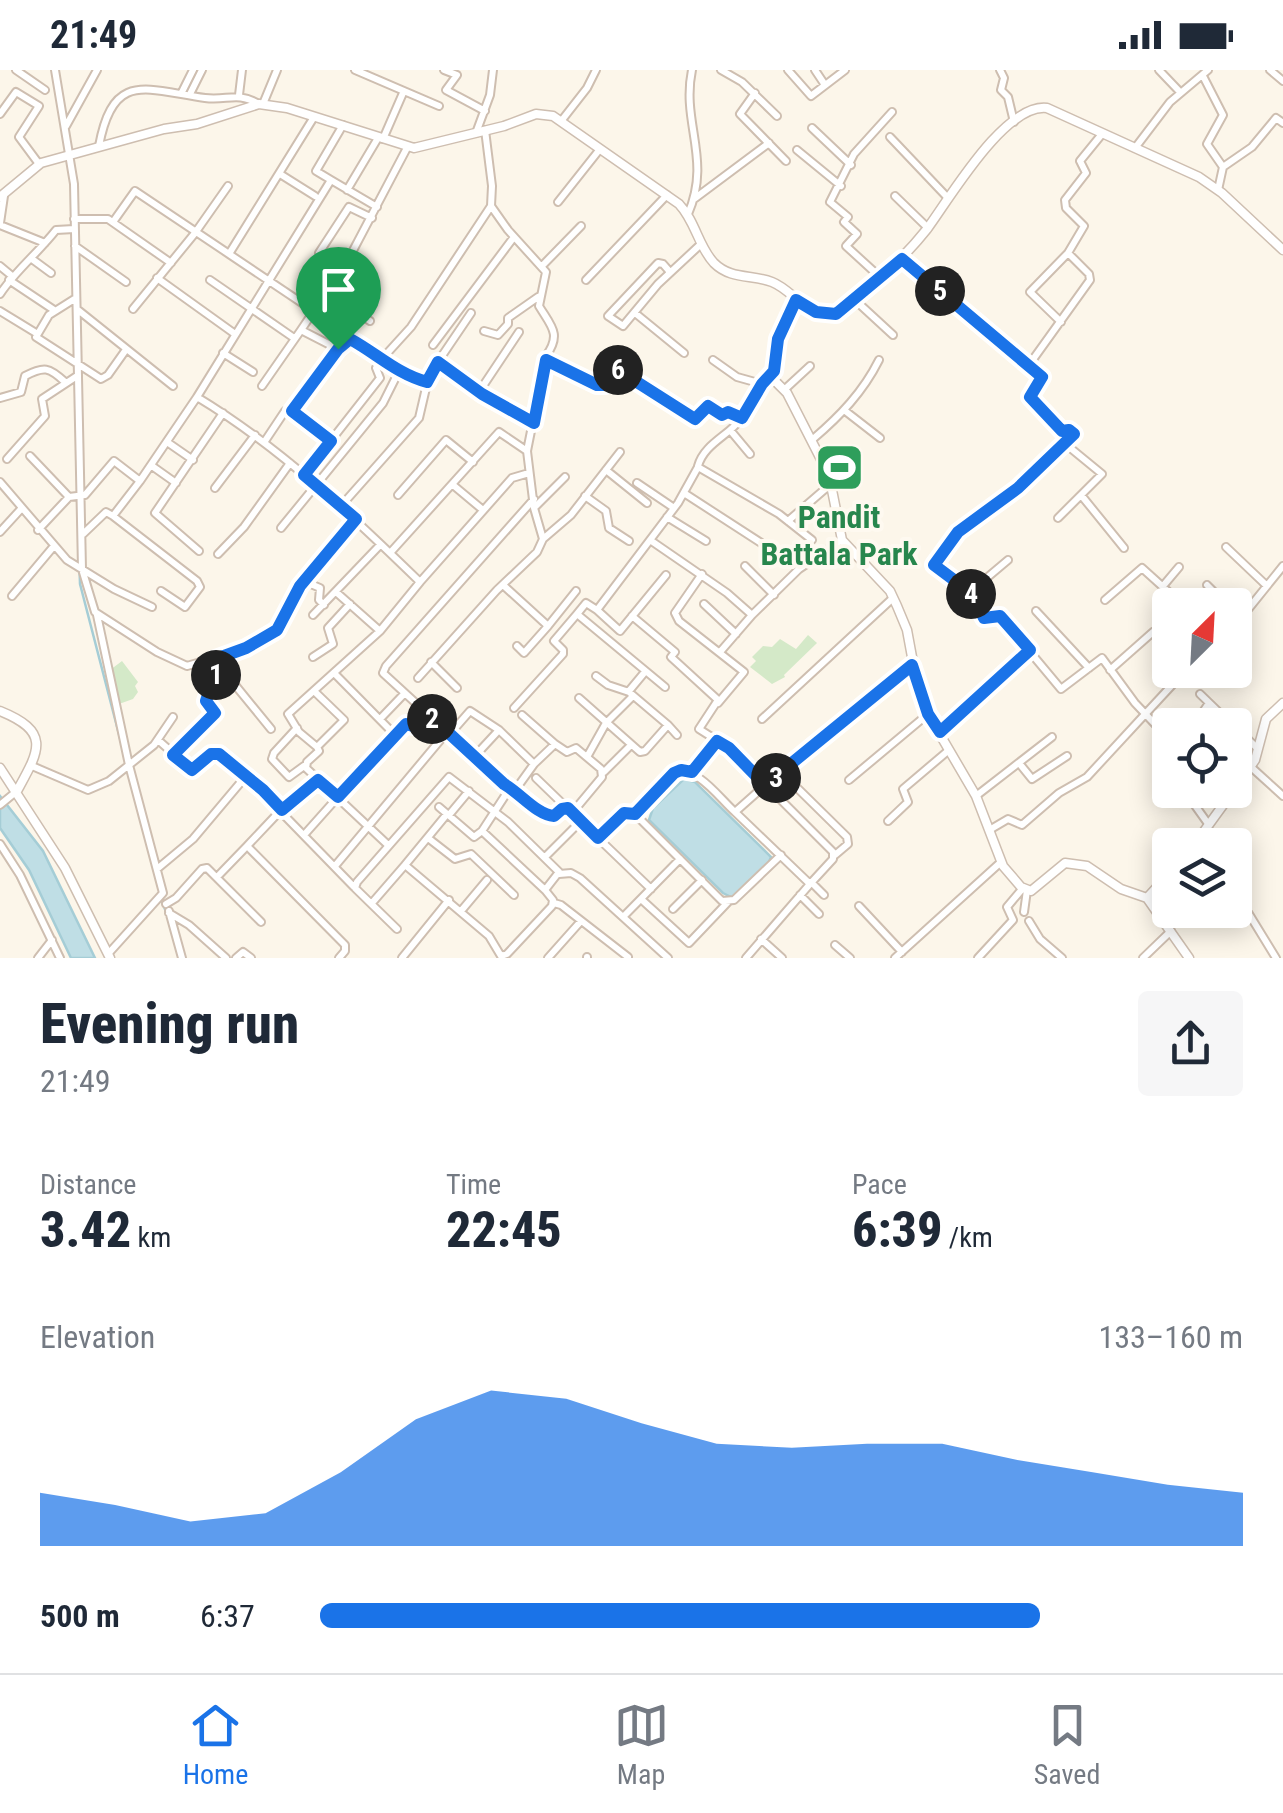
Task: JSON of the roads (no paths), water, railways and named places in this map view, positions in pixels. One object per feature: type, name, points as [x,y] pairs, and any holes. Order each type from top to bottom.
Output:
[{"type":"street","points":[[16,70],[45,90]]},
{"type":"street","points":[[55,70],[70,155],[74,219],[76,497],[84,534],[80,568],[96,614],[128,766],[182,958]]},
{"type":"street","points":[[65,127],[97,70]]},
{"type":"street","points":[[186,93],[193,70]]},
{"type":"street","points":[[186,93],[202,70]]},
{"type":"street","points":[[239,95],[242,70]]},
{"type":"street","points":[[45,244],[0,224],[2,196],[38,164],[261,104],[276,70]]},
{"type":"street","points":[[355,70],[438,106]]},
{"type":"street","points":[[444,70],[457,75],[446,90],[484,111]]},
{"type":"street","points":[[304,475],[380,378],[376,371],[382,360],[412,328],[491,206],[492,186],[481,132],[493,70]]},
{"type":"street","points":[[562,120],[596,70]]},
{"type":"street","points":[[688,214],[700,164],[690,120],[692,70]]},
{"type":"street","points":[[720,70],[733,72],[777,116]]},
{"type":"street","points":[[788,70],[811,96],[845,70]]},
{"type":"street","points":[[815,70],[825,85]]},
{"type":"street","points":[[1000,70],[1004,78],[1001,90],[1008,97],[1014,122]]},
{"type":"street","points":[[1159,70],[1180,92]]},
{"type":"street","points":[[1270,70],[1283,82]]},
{"type":"street","points":[[1135,148],[1180,92],[1205,73],[1223,115],[1207,144],[1223,167]]},
{"type":"street","points":[[99,146],[103,125],[119,96],[125,90],[146,88],[214,99],[239,95],[408,146],[426,146],[536,114],[562,120],[668,194],[688,214],[714,263],[744,278],[772,282],[816,312],[830,314],[843,311],[902,259],[984,151],[1014,122],[1038,107],[1199,177],[1283,250]]},
{"type":"street","points":[[0,114],[16,92],[39,106],[20,138],[38,164]]},
{"type":"street","points":[[347,190],[380,139],[403,93]]},
{"type":"street","points":[[754,93],[740,114],[786,161]]},
{"type":"street","points":[[881,278],[846,246],[857,234],[844,222],[848,217],[830,202],[854,154],[892,112]]},
{"type":"street","points":[[229,254],[314,116]]},
{"type":"street","points":[[1218,190],[1223,167],[1252,147],[1276,118],[1283,123]]},
{"type":"street","points":[[343,125],[316,171],[377,207]]},
{"type":"street","points":[[812,128],[851,165]]},
{"type":"street","points":[[1061,322],[1030,292],[1068,253],[1084,226],[1066,208],[1064,200],[1086,172],[1080,161],[1102,134]]},
{"type":"street","points":[[890,138],[948,197]]},
{"type":"street","points":[[694,199],[769,143]]},
{"type":"street","points":[[262,386],[328,292],[372,218],[408,146]]},
{"type":"street","points":[[558,202],[601,148]]},
{"type":"street","points":[[798,150],[841,186]]},
{"type":"street","points":[[280,174],[314,196]]},
{"type":"street","points":[[112,516],[152,466],[197,397],[331,180]]},
{"type":"street","points":[[133,308],[196,233],[228,186]]},
{"type":"street","points":[[114,222],[135,191],[314,311]]},
{"type":"street","points":[[586,280],[668,194]]},
{"type":"street","points":[[895,196],[928,228]]},
{"type":"street","points":[[491,206],[542,266],[547,277],[539,296],[541,310],[556,332],[546,360],[527,450],[543,539]]},
{"type":"street","points":[[319,253],[350,207],[372,218]]},
{"type":"street","points":[[74,219],[114,222],[171,263]]},
{"type":"street","points":[[542,266],[581,226]]},
{"type":"street","points":[[0,294],[56,230],[73,229]]},
{"type":"street","points":[[433,345],[514,236]]},
{"type":"street","points":[[670,272],[658,263],[608,316],[623,326],[670,272],[701,244]]},
{"type":"street","points":[[74,245],[126,282]]},
{"type":"street","points":[[1029,365],[1090,280],[1089,274],[1068,253]]},
{"type":"street","points":[[32,259],[51,272]]},
{"type":"street","points":[[902,259],[1029,365],[1042,379],[1030,397],[1062,431],[1074,434],[1018,488],[958,532],[934,565],[970,592],[984,618],[1000,616],[1061,689],[1102,658],[1152,720]]},
{"type":"street","points":[[0,266],[54,310]]},
{"type":"street","points":[[158,278],[235,334]]},
{"type":"street","points":[[210,280],[294,338]]},
{"type":"street","points":[[328,292],[370,321]]},
{"type":"street","points":[[484,331],[498,335],[508,324],[508,318],[539,296]]},
{"type":"street","points":[[36,333],[54,310],[76,298]]},
{"type":"street","points":[[796,300],[778,339],[774,380],[813,439],[832,483],[842,540],[893,598],[907,630],[912,665],[928,714],[976,796],[1001,862],[1025,889],[1024,912]]},
{"type":"street","points":[[855,300],[893,335]]},
{"type":"street","points":[[77,310],[172,386]]},
{"type":"street","points":[[0,311],[104,379],[125,350]]},
{"type":"street","points":[[635,312],[684,353]]},
{"type":"street","points":[[341,506],[419,418],[427,382],[471,313]]},
{"type":"street","points":[[301,330],[338,349]]},
{"type":"street","points":[[478,392],[518,332]]},
{"type":"street","points":[[292,411],[338,349],[353,339],[399,372],[427,382]]},
{"type":"street","points":[[224,353],[253,372]]},
{"type":"street","points":[[546,360],[597,385],[605,385],[618,370],[695,419],[708,406],[722,415],[728,412],[742,418]]},
{"type":"street","points":[[713,360],[736,377],[762,384]]},
{"type":"street","points":[[813,439],[868,381],[878,360]]},
{"type":"street","points":[[438,362],[478,392],[534,423]]},
{"type":"street","points":[[784,390],[810,366]]},
{"type":"street","points":[[0,398],[21,392],[25,376],[45,368],[65,382]]},
{"type":"street","points":[[596,610],[674,508],[702,453],[742,418],[774,371]]},
{"type":"street","points":[[281,528],[383,403],[399,372]]},
{"type":"street","points":[[7,459],[45,416],[42,400],[77,376]]},
{"type":"street","points":[[197,397],[264,441],[356,519],[420,582]]},
{"type":"street","points":[[844,410],[880,438]]},
{"type":"street","points":[[264,441],[285,411],[292,411],[331,441]]},
{"type":"street","points":[[199,551],[156,515],[223,412]]},
{"type":"street","points":[[730,430],[750,454]]},
{"type":"street","points":[[390,553],[499,432],[527,450]]},
{"type":"street","points":[[214,488],[255,435]]},
{"type":"street","points":[[398,494],[446,439],[474,462]]},
{"type":"street","points":[[167,442],[193,460]]},
{"type":"street","points":[[1058,518],[1102,474],[1063,442]]},
{"type":"street","points":[[418,678],[537,552],[543,539],[553,533],[620,452]]},
{"type":"street","points":[[30,456],[76,497]]},
{"type":"street","points":[[38,530],[114,461],[140,481]]},
{"type":"street","points":[[218,554],[257,511],[290,463]]},
{"type":"street","points":[[152,466],[176,483]]},
{"type":"street","points":[[698,466],[812,540]]},
{"type":"street","points":[[606,470],[648,502]]},
{"type":"street","points":[[297,728],[272,759],[290,778],[319,751],[288,714],[380,631],[512,478],[530,473]]},
{"type":"street","points":[[565,477],[534,503],[386,666],[385,677],[474,758],[551,817],[570,811],[631,744]]},
{"type":"street","points":[[0,482],[38,530],[80,568],[114,590],[152,607]]},
{"type":"street","points":[[637,483],[674,508]]},
{"type":"street","points":[[788,522],[832,483]]},
{"type":"street","points":[[453,485],[483,510]]},
{"type":"street","points":[[684,493],[772,550]]},
{"type":"street","points":[[1081,495],[1124,548]]},
{"type":"street","points":[[585,496],[606,511],[608,528],[629,541]]},
{"type":"street","points":[[0,532],[21,509]]},
{"type":"street","points":[[84,534],[106,512],[200,587],[185,606],[161,591]]},
{"type":"street","points":[[667,517],[706,541]]},
{"type":"street","points":[[96,614],[172,661],[187,666],[246,648],[277,630],[294,596],[356,519]]},
{"type":"street","points":[[650,540],[702,574],[752,616]]},
{"type":"street","points":[[720,652],[799,570],[842,540]]},
{"type":"street","points":[[313,615],[380,545]]},
{"type":"street","points":[[12,596],[54,546]]},
{"type":"street","points":[[1226,547],[1267,586]]},
{"type":"street","points":[[970,592],[1008,560]]},
{"type":"street","points":[[745,566],[774,595]]},
{"type":"street","points":[[1252,604],[1283,566]]},
{"type":"street","points":[[1105,600],[1142,568],[1163,586],[1179,568]]},
{"type":"street","points":[[702,574],[676,610],[676,616],[744,674],[698,727],[729,748],[835,856]]},
{"type":"street","points":[[554,641],[586,603],[620,632],[666,575]]},
{"type":"street","points":[[306,582],[320,588],[319,600],[324,605]]},
{"type":"street","points":[[504,584],[564,650],[514,708]]},
{"type":"street","points":[[1207,585],[1210,588]]},
{"type":"street","points":[[517,646],[524,653],[576,591]]},
{"type":"street","points":[[336,592],[380,631]]},
{"type":"street","points":[[762,719],[893,598]]},
{"type":"street","points":[[314,656],[333,644],[328,628],[350,604]]},
{"type":"street","points":[[704,604],[736,634]]},
{"type":"street","points":[[1036,612],[1089,668]]},
{"type":"street","points":[[577,614],[665,687]]},
{"type":"street","points":[[632,616],[675,652],[671,658],[718,703]]},
{"type":"street","points":[[1110,670],[1152,633]]},
{"type":"street","points":[[940,732],[1030,650]]},
{"type":"street","points":[[213,660],[220,684]]},
{"type":"street","points":[[432,662],[457,688]]},
{"type":"street","points":[[735,812],[912,665]]},
{"type":"street","points":[[334,672],[394,734]]},
{"type":"street","points":[[587,757],[644,673]]},
{"type":"street","points":[[596,676],[631,694],[677,735]]},
{"type":"street","points":[[173,755],[215,713],[206,701],[207,694],[231,680],[271,730]]},
{"type":"street","points":[[991,828],[1008,819],[1022,825],[1059,793],[1081,783],[1171,688]]},
{"type":"street","points":[[314,690],[344,720],[316,747]]},
{"type":"street","points":[[380,718],[404,694]]},
{"type":"street","points":[[1200,694],[1215,708]]},
{"type":"street","points":[[579,698],[640,752],[668,726]]},
{"type":"street","points":[[1206,708],[1210,703]]},
{"type":"street","points":[[1252,765],[1266,720],[1283,703]]},
{"type":"street","points":[[0,710],[25,725],[36,736],[38,746],[17,792],[0,806]]},
{"type":"street","points":[[304,835],[394,734],[406,724],[413,726],[426,712]]},
{"type":"street","points":[[335,866],[470,712],[499,730],[534,764]]},
{"type":"street","points":[[849,780],[928,714]]},
{"type":"street","points":[[522,715],[564,751],[576,748],[604,772]]},
{"type":"street","points":[[32,766],[88,790],[109,782],[128,766],[158,740],[174,716]]},
{"type":"street","points":[[474,758],[499,730]]},
{"type":"street","points":[[976,796],[1052,737]]},
{"type":"street","points":[[158,740],[192,770],[215,753],[246,776],[397,929]]},
{"type":"street","points":[[692,772],[717,741]]},
{"type":"street","points":[[440,807],[471,836],[482,831],[513,788],[555,744]]},
{"type":"street","points":[[1252,744],[1257,748]]},
{"type":"street","points":[[888,822],[908,802],[903,789],[950,749]]},
{"type":"street","points":[[1019,763],[1032,779],[1067,756]]},
{"type":"street","points":[[305,765],[388,845]]},
{"type":"street","points":[[0,768],[65,868],[109,956],[164,894]]},
{"type":"street","points":[[1252,769],[1283,796]]},
{"type":"street","points":[[635,814],[674,773],[692,772],[824,894]]},
{"type":"street","points":[[746,958],[848,844],[848,838],[781,772]]},
{"type":"street","points":[[157,869],[193,838],[246,776]]},
{"type":"street","points":[[355,888],[449,777],[494,811],[560,874],[576,876],[668,958]]},
{"type":"street","points":[[536,778],[651,888]]},
{"type":"street","points":[[216,878],[282,810],[318,780]]},
{"type":"street","points":[[372,903],[469,791]]},
{"type":"street","points":[[1197,808],[1210,826],[1222,808]]},
{"type":"street","points":[[598,838],[624,813],[635,814],[718,898],[728,902]]},
{"type":"street","points":[[545,856],[580,821]]},
{"type":"street","points":[[482,831],[554,903],[628,957]]},
{"type":"street","points":[[428,838],[452,858],[471,854],[514,896]]},
{"type":"street","points":[[0,844],[20,875],[60,958]]},
{"type":"street","points":[[247,846],[345,945],[339,958]]},
{"type":"street","points":[[641,899],[690,943],[728,902],[781,855]]},
{"type":"street","points":[[624,918],[680,859]]},
{"type":"street","points":[[858,906],[898,955],[1001,862]]},
{"type":"street","points":[[984,956],[1013,920],[1007,907],[1025,889],[1035,889],[1070,862],[1086,866],[1121,889],[1147,898],[1188,958]]},
{"type":"street","points":[[406,865],[489,936],[501,956],[554,903]]},
{"type":"street","points":[[166,904],[202,868],[261,922]]},
{"type":"street","points":[[545,890],[560,874]]},
{"type":"street","points":[[462,911],[486,880]]},
{"type":"street","points":[[674,909],[702,880]]},
{"type":"street","points":[[1147,898],[1152,893]]},
{"type":"street","points":[[800,895],[819,914]]},
{"type":"street","points":[[402,958],[448,900]]},
{"type":"street","points":[[169,913],[226,958]]},
{"type":"street","points":[[1252,919],[1276,958]]},
{"type":"street","points":[[548,958],[581,921]]},
{"type":"street","points":[[1029,922],[1040,939],[1062,958]]},
{"type":"street","points":[[1143,958],[1171,931]]},
{"type":"street","points":[[762,939],[782,958]]},
{"type":"street","points":[[38,958],[52,940]]},
{"type":"street","points":[[835,945],[850,958]]},
{"type":"street","points":[[484,958],[493,947]]},
{"type":"street","points":[[236,958],[243,952],[251,958]]},
{"type":"water","points":[[684,779],[695,782],[771,857],[767,867],[733,898],[723,893],[649,820],[653,808]]},
{"type":"water","points":[[0,796],[43,851],[95,958],[71,958],[29,870],[0,828]]},
{"type":"waterway","points":[[78,519],[80,584],[122,746]]},
{"type":"waterway","points":[[162,902],[167,914]]},
{"type":"place","name":"Pandit Battala Park","points":[[839,467]]}]
